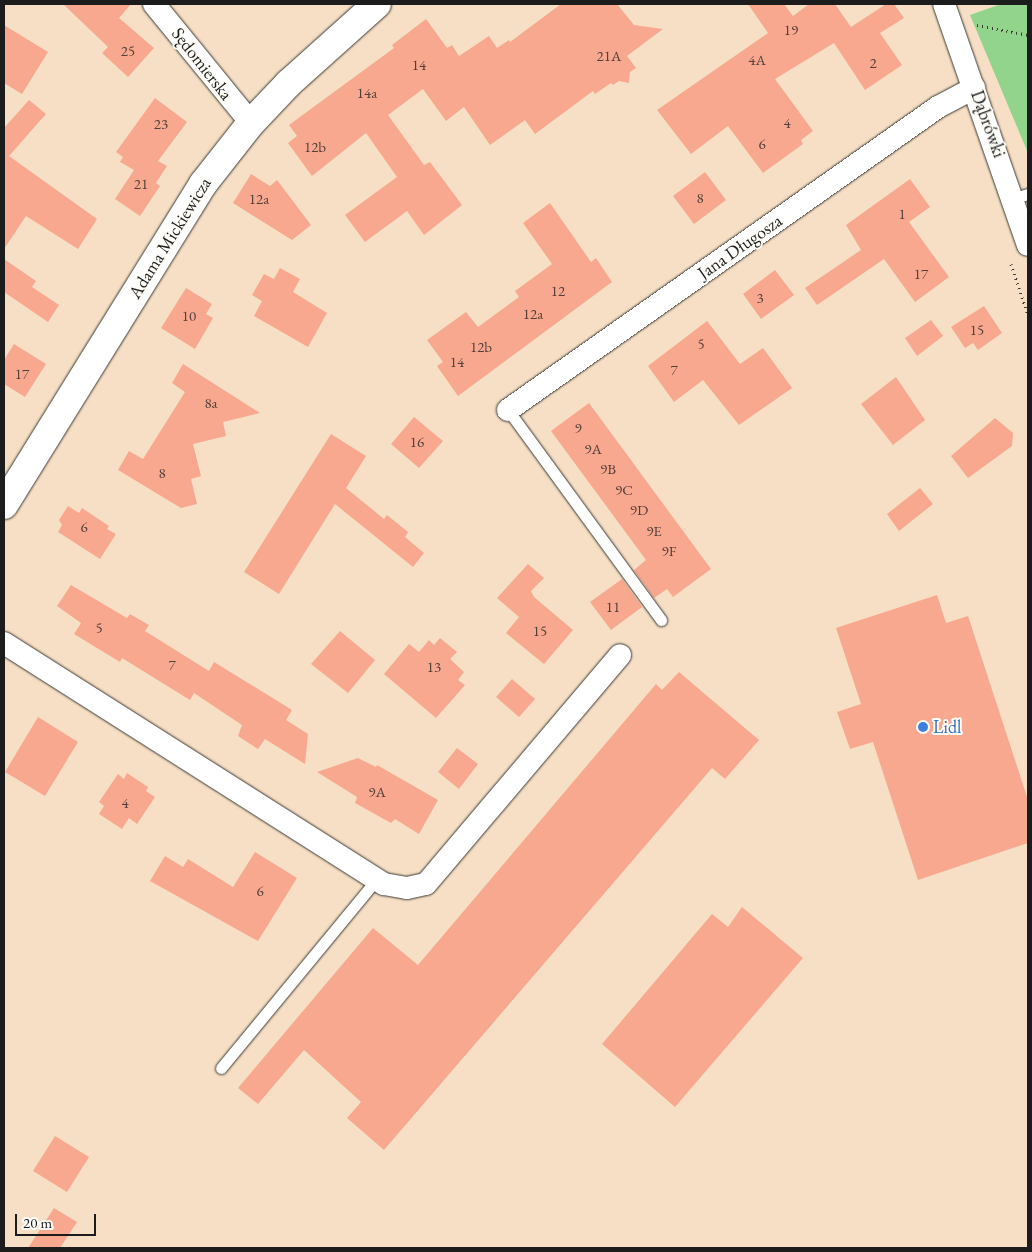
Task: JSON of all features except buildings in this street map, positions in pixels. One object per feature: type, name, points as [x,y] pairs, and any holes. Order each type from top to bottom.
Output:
[{"type":"street","name":"Sędomierska","points":[[154,4],[251,123]]},
{"type":"street","name":"Adama Mickiewicza","points":[[4,505],[203,184],[251,123],[337,36],[377,4]]},
{"type":"street","name":"Dąbrówki","points":[[944,4],[974,88],[1021,196],[1028,245]]},
{"type":"street","name":"Jana Długosza","points":[[508,410],[938,107],[974,88]]},
{"type":"street","points":[[4,643],[376,880],[384,884],[407,888],[426,884],[620,655]]},
{"type":"lane","points":[[508,410],[661,620]]},
{"type":"lane","points":[[221,1068],[376,880]]},
{"type":"path","points":[[968,23],[1028,35]]},
{"type":"green space","points":[[1001,4],[1028,4],[1028,153],[970,15]]},
{"type":"place","name":"Lidl","points":[[923,727]]}]
